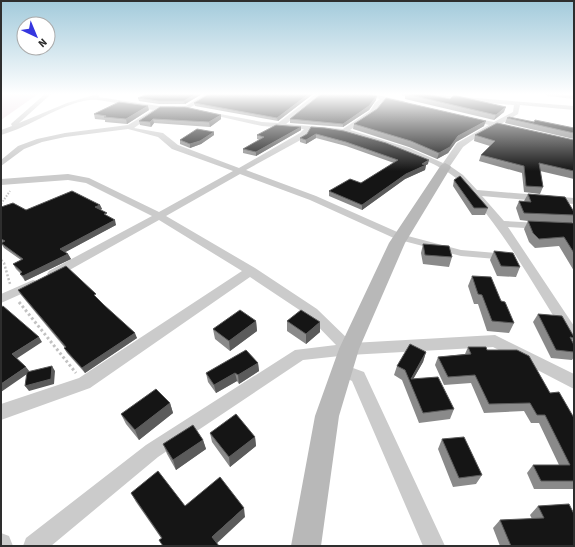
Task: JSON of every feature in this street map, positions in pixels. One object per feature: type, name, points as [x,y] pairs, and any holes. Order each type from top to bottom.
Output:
[{"type":"street","points":[[4,132],[18,120]]},
{"type":"street","points":[[4,132],[32,120]]},
{"type":"street","points":[[1,164],[12,154],[28,144],[42,140],[130,127],[141,120]]},
{"type":"street","points":[[241,120],[262,124],[344,131],[406,150],[445,167],[460,177],[476,193],[501,224],[574,337]]},
{"type":"street","points":[[280,125],[287,120]]},
{"type":"street","points":[[344,131],[362,120]]},
{"type":"street","points":[[476,120],[516,129]]},
{"type":"street","points":[[306,546],[327,416],[346,359],[400,237],[460,145],[471,137],[504,120]]},
{"type":"street","points":[[130,127],[131,129],[160,135],[175,147],[313,198],[400,237],[461,253],[524,259]]},
{"type":"street","points":[[1,299],[90,255],[303,135],[308,128]]},
{"type":"street","points":[[1,182],[68,177],[89,181],[159,216],[251,271],[312,312],[358,377],[434,546]]},
{"type":"street","points":[[476,193],[552,198],[574,201]]},
{"type":"street","points":[[501,224],[574,228]]},
{"type":"street","points":[[1,412],[84,383],[251,271]]},
{"type":"street","points":[[34,546],[152,451],[300,354],[346,359],[495,341],[574,382]]},
{"type":"path","points":[[1,260],[4,263],[13,294],[84,383]]},
{"type":"building","points":[[141,120],[152,120],[150,122],[139,121]]},
{"type":"building","points":[[163,120],[213,120],[209,122]]},
{"type":"building","points":[[296,120],[349,120],[343,124]]},
{"type":"building","points":[[361,120],[480,120],[486,121],[458,136],[450,147],[439,153],[411,141],[354,124]]},
{"type":"building","points":[[514,120],[534,122],[535,120],[574,128],[574,133]]},
{"type":"building","points":[[497,123],[574,140],[574,171],[539,163],[543,187],[526,186],[524,166],[481,155],[495,141],[475,135]]},
{"type":"building","points":[[276,125],[301,127],[256,152],[243,149],[264,137],[257,135]]},
{"type":"building","points":[[311,127],[344,131],[386,143],[429,160],[422,164],[426,165],[406,174],[362,205],[329,191],[350,179],[361,183],[398,160],[346,142],[316,134],[306,140],[300,138],[307,134]]},
{"type":"building","points":[[197,129],[214,132],[200,141],[190,144],[180,140]]},
{"type":"building","points":[[460,176],[488,208],[474,208],[454,180]]},
{"type":"building","points":[[72,191],[100,205],[95,207],[107,213],[104,214],[115,220],[60,249],[68,254],[23,276],[20,274],[22,272],[13,264],[23,259],[1,243],[5,241],[1,239],[1,207],[13,203],[26,210]]},
{"type":"building","points":[[528,194],[565,197],[574,212],[574,215],[524,213],[519,201],[531,202]]},
{"type":"building","points":[[528,221],[574,223],[574,253],[564,237],[539,239],[533,233]]},
{"type":"building","points":[[423,244],[449,246],[452,257],[425,255]]},
{"type":"building","points":[[494,251],[513,253],[520,267],[501,266]]},
{"type":"building","points":[[66,266],[96,294],[94,295],[104,305],[135,333],[82,368],[64,348],[66,347],[18,290]]},
{"type":"building","points":[[472,276],[491,277],[501,301],[505,302],[514,323],[492,321],[482,295],[478,294]]},
{"type":"building","points":[[3,306],[39,337],[12,354],[26,367],[1,384],[1,307]]},
{"type":"building","points":[[240,310],[256,321],[229,341],[213,329]]},
{"type":"building","points":[[301,310],[320,322],[306,334],[287,321]]},
{"type":"building","points":[[538,314],[562,316],[574,337],[570,337],[574,345],[574,352],[556,350]]},
{"type":"building","points":[[410,344],[426,352],[411,379],[438,377],[454,409],[423,413],[405,370],[397,366]]},
{"type":"building","points":[[468,347],[486,347],[487,350],[517,350],[529,356],[550,393],[559,392],[574,418],[574,481],[541,481],[533,465],[570,465],[545,415],[537,415],[530,403],[489,404],[475,375],[448,377],[438,357],[471,354]]},
{"type":"building","points":[[246,350],[258,363],[238,375],[235,373],[214,385],[206,373]]},
{"type":"building","points":[[52,366],[51,379],[25,386],[27,372]]},
{"type":"building","points":[[156,389],[170,403],[135,430],[121,414]]},
{"type":"building","points":[[236,414],[255,437],[229,457],[210,433]]},
{"type":"building","points":[[193,425],[203,440],[173,460],[163,444]]},
{"type":"building","points":[[464,437],[482,475],[459,478],[442,439]]},
{"type":"building","points":[[158,471],[185,506],[220,477],[244,508],[212,537],[219,546],[163,546],[159,540],[162,538],[131,493]]},
{"type":"building","points":[[569,504],[574,514],[574,546],[511,546],[500,520],[544,518],[538,506]]}]
